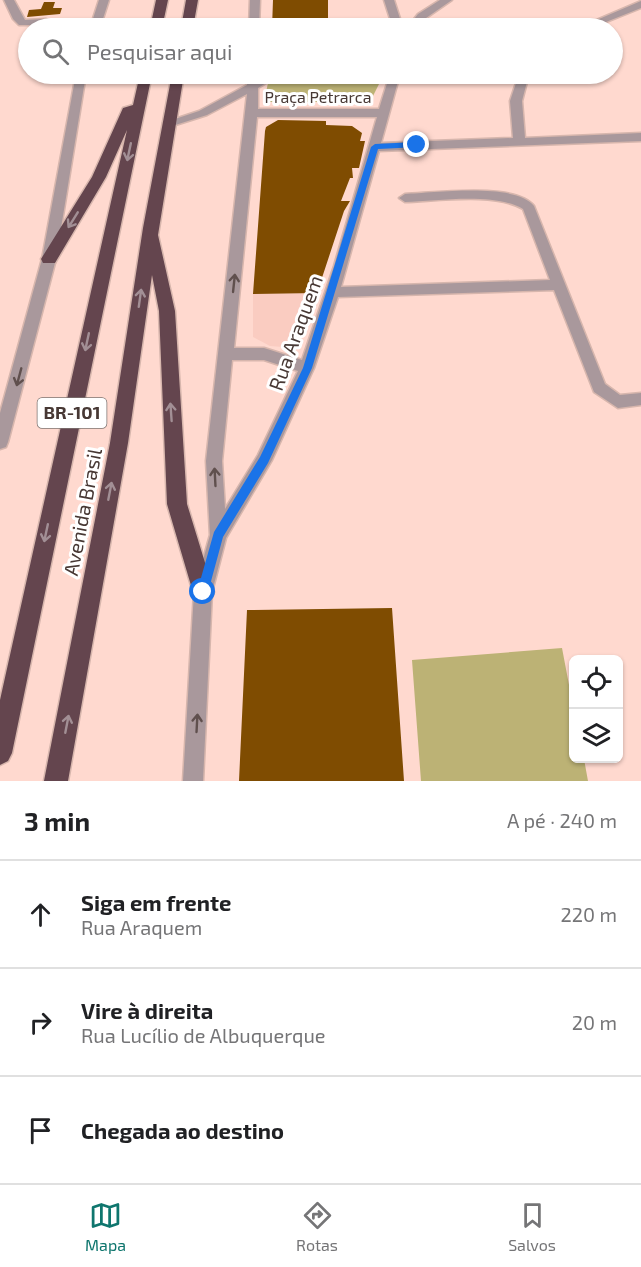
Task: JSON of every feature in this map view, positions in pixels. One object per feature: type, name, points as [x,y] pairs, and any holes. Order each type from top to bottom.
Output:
[{"type":"highway","points":[[158,18],[162,0]]},
{"type":"highway","points":[[189,18],[192,0]]},
{"type":"highway","points":[[49,259],[99,177],[141,84]]},
{"type":"highway","name":"Avenida Brasil","points":[[0,753],[144,84]]},
{"type":"highway","name":"Avenida Brasil","points":[[56,781],[119,444],[151,228],[176,84]]},
{"type":"highway","points":[[151,228],[163,279],[167,310],[177,504],[203,592]]},
{"type":"street","points":[[9,0],[18,19]]},
{"type":"street","points":[[98,18],[104,0]]},
{"type":"street","points":[[254,18],[255,0]]},
{"type":"street","points":[[389,0],[395,18]]},
{"type":"street","points":[[420,18],[447,0]]},
{"type":"street","points":[[608,18],[641,4]]},
{"type":"street","points":[[630,9],[641,16]]},
{"type":"street","points":[[0,442],[49,259],[79,84]]},
{"type":"street","name":"Praça Petrarca","points":[[169,123],[203,114],[246,84]]},
{"type":"street","points":[[218,535],[214,461],[252,113],[253,84]]},
{"type":"street","name":"Rua Araquem","points":[[203,592],[218,535],[264,460],[307,368],[332,292],[393,84]]},
{"type":"street","points":[[519,141],[516,101],[521,84]]},
{"type":"street","name":"Praça Petrarca","points":[[252,113],[384,113]]},
{"type":"street","points":[[375,147],[641,137]]},
{"type":"street","points":[[405,198],[504,197],[523,201],[528,206],[598,388],[618,402],[641,399]]},
{"type":"street","points":[[332,292],[558,285]]},
{"type":"street","points":[[226,354],[264,354],[307,368]]},
{"type":"street","points":[[193,781],[203,592]]},
{"type":"shaded area","points":[[268,84],[379,84],[370,102],[264,102]]},
{"type":"shaded area","points":[[317,293],[304,337],[283,347],[270,346],[253,337],[253,294]]},
{"type":"shaded area","points":[[562,648],[569,685],[569,763],[585,763],[588,781],[421,781],[412,660]]},
{"type":"building","points":[[273,0],[328,0],[328,18],[272,18]]},
{"type":"building","points":[[44,2],[55,2],[53,8],[62,8],[60,14],[27,17],[29,10],[41,9]]},
{"type":"building","points":[[278,120],[326,121],[326,125],[352,126],[362,133],[360,141],[365,141],[359,168],[352,168],[353,178],[350,178],[341,201],[350,201],[344,211],[317,293],[253,294],[265,131],[266,127]]},
{"type":"building","points":[[392,608],[404,781],[239,781],[247,610]]},
{"type":"route","points":[[203,592],[218,535],[264,460],[307,368],[341,266],[375,147],[417,145]]}]
